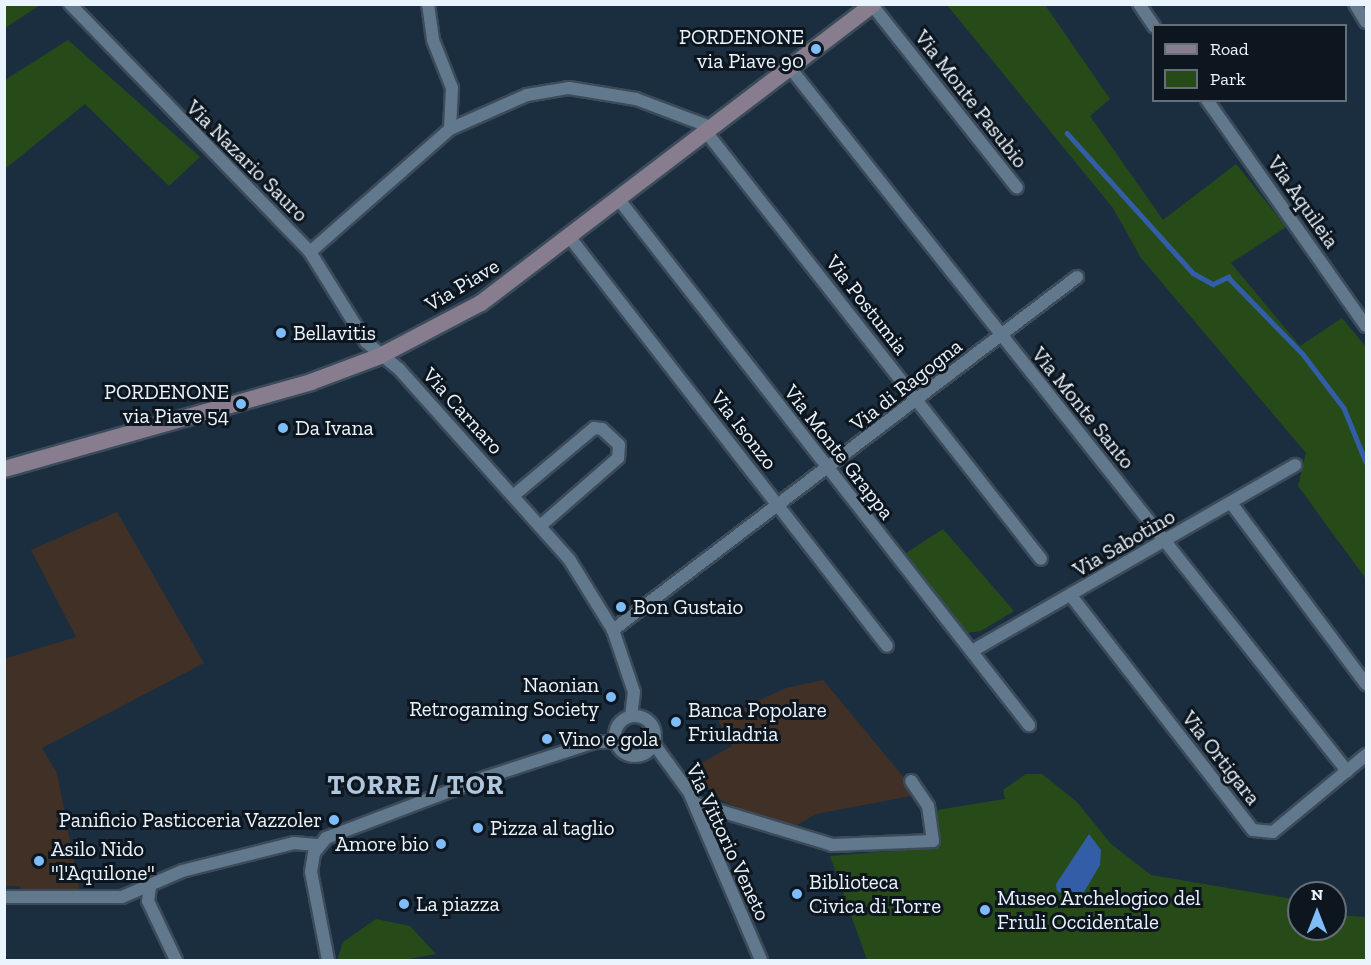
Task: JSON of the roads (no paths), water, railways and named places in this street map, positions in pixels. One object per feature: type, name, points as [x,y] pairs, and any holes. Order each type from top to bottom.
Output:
[{"type":"street","name":"Via Nazario Sauro","points":[[70,4],[310,252],[380,356]]},
{"type":"street","points":[[428,4],[433,40],[452,88],[450,129]]},
{"type":"street","points":[[1139,4],[1153,24]]},
{"type":"street","points":[[1355,4],[1366,22]]},
{"type":"street","name":"Via Piave","points":[[4,469],[260,399],[380,356],[481,303],[571,239],[790,69],[867,6]]},
{"type":"street","name":"Via Monte Pasubio","points":[[867,6],[1017,188]]},
{"type":"street","name":"Via Monte Santo","points":[[790,69],[1347,771]]},
{"type":"street","points":[[310,252],[450,129],[527,95],[569,88],[636,99],[710,130]]},
{"type":"street","name":"Via Aquileia","points":[[1208,102],[1366,326]]},
{"type":"street","name":"Via Postumia","points":[[710,130],[1041,560]]},
{"type":"street","name":"Via Monte Grappa","points":[[620,201],[827,470],[1029,725]]},
{"type":"street","name":"Via Isonzo","points":[[571,239],[887,646]]},
{"type":"street","name":"Via di Ragogna","points":[[613,630],[777,505],[827,470],[1077,277]]},
{"type":"street","name":"Via Carnaro","points":[[380,356],[399,369],[569,559],[613,630],[634,693],[631,716]]},
{"type":"street","points":[[513,496],[594,428],[602,429],[619,445],[618,458],[540,526]]},
{"type":"street","name":"Via Sabotino","points":[[972,651],[1072,597],[1295,465]]},
{"type":"street","points":[[1232,503],[1366,684]]},
{"type":"street","name":"Via Ortigara","points":[[1072,597],[1253,830],[1273,832],[1366,755]]},
{"type":"street","points":[[616,742],[618,725],[631,716]]},
{"type":"street","name":"Via Vittorio Veneto","points":[[631,716],[651,723],[654,744],[694,803],[761,960]]},
{"type":"street","points":[[4,897],[107,898],[150,887],[197,867],[294,843],[319,845],[481,779],[595,742],[616,742],[634,756],[654,744]]},
{"type":"street","points":[[694,803],[832,845],[933,841],[928,806],[911,781]]},
{"type":"street","points":[[319,845],[311,872],[328,960]]},
{"type":"street","points":[[150,887],[147,901],[176,960]]},
{"type":"water","points":[[1089,834],[1101,850],[1100,865],[1084,892],[1069,897],[1057,891],[1056,884]]},
{"type":"waterway","points":[[1067,133],[1193,273],[1213,284],[1228,277],[1303,354],[1344,408],[1366,462]]},
{"type":"place","name":"PORDENONE via Piave 90","points":[[816,49]]},
{"type":"place","name":"Bellavitis","points":[[281,333]]},
{"type":"place","name":"PORDENONE via Piave 54","points":[[241,404]]},
{"type":"place","name":"Da Ivana","points":[[283,428]]},
{"type":"place","name":"Bon Gustaio","points":[[621,607]]},
{"type":"place","name":"Naonian Retrogaming Society","points":[[611,697]]},
{"type":"place","name":"Banca Popolare Friuladria","points":[[676,722]]},
{"type":"place","name":"Vino e gola","points":[[547,739]]},
{"type":"place","name":"Panificio Pasticceria Vazzoler","points":[[334,820]]},
{"type":"place","name":"Pizza al taglio","points":[[478,828]]},
{"type":"place","name":"Amore bio","points":[[441,844]]},
{"type":"place","name":"Asilo Nido \"l'Aquilone\"","points":[[39,861]]},
{"type":"place","name":"Biblioteca Civica di Torre","points":[[797,894]]},
{"type":"place","name":"La piazza","points":[[404,904]]},
{"type":"place","name":"Museo Archelogico del Friuli Occidentale","points":[[985,910]]},
{"type":"district","name":"TORRE / TOR","points":[[416,786]]}]
